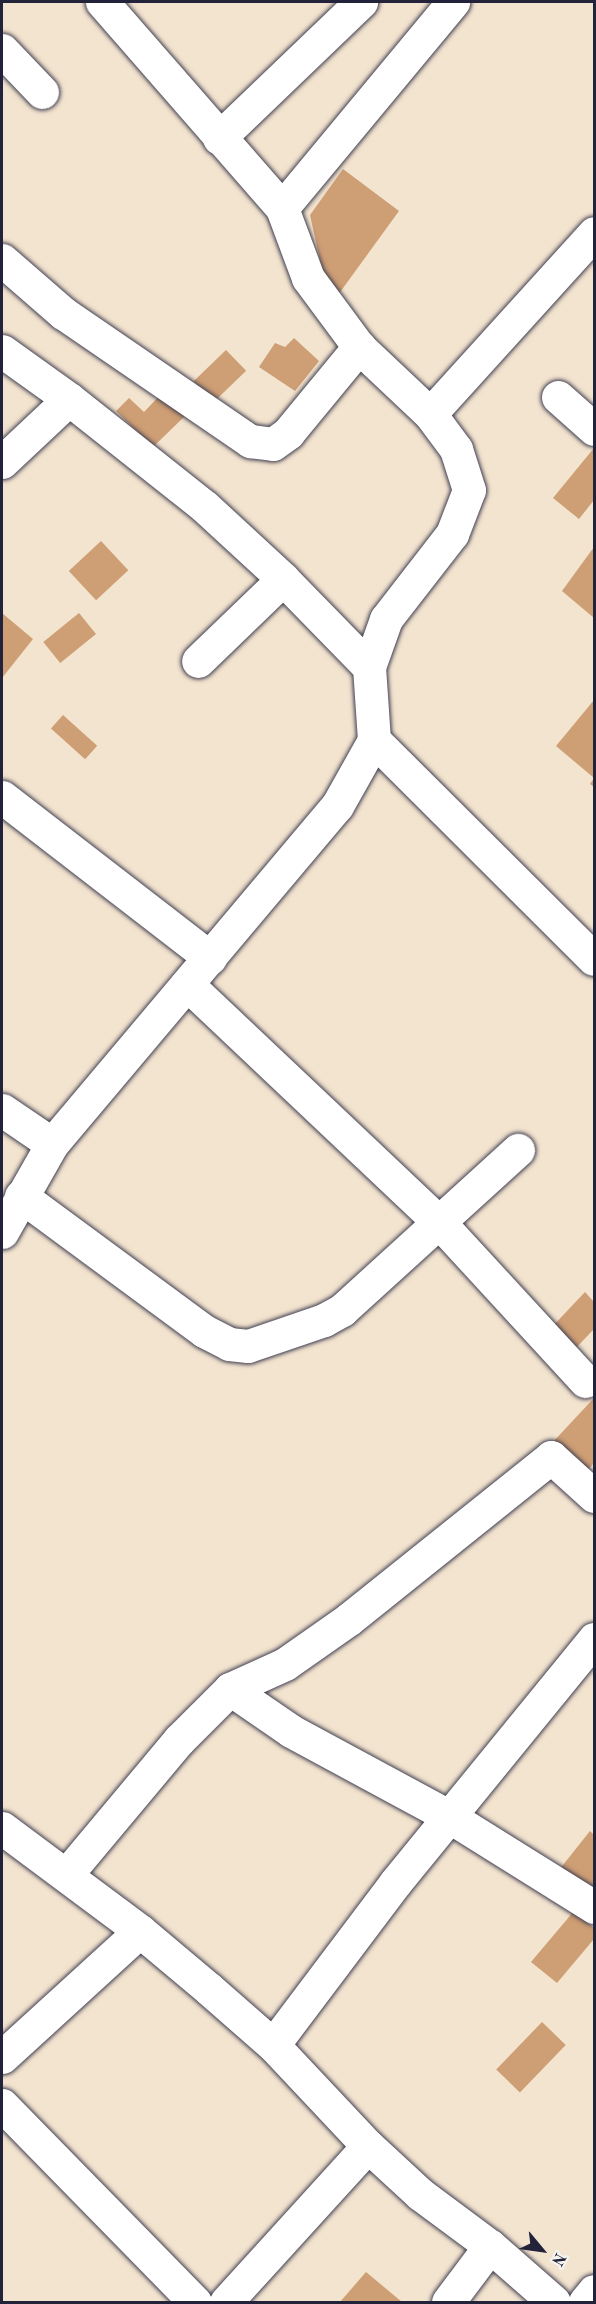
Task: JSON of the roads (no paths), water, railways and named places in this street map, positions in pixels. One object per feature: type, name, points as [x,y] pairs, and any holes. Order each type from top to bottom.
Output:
[{"type":"street","points":[[2,1232],[52,1144],[337,806],[374,740],[369,667],[386,619],[452,534],[469,490],[456,449],[430,414],[359,347],[308,278],[282,208],[102,2]]},
{"type":"street","points":[[219,138],[361,2]]},
{"type":"street","points":[[282,208],[437,9]]},
{"type":"street","points":[[2,50],[42,92]]},
{"type":"street","points":[[430,414],[594,233]]},
{"type":"street","points":[[2,261],[63,314],[249,441],[273,444],[288,433],[359,347]]},
{"type":"street","points":[[2,351],[69,399],[204,506],[283,579],[369,667]]},
{"type":"street","points":[[558,398],[594,429]]},
{"type":"street","points":[[2,462],[69,399]]},
{"type":"street","points":[[198,661],[283,579]]},
{"type":"street","points":[[374,740],[594,959]]},
{"type":"street","points":[[2,797],[210,958]]},
{"type":"street","points":[[187,984],[439,1222],[585,1381]]},
{"type":"street","points":[[2,1110],[52,1144]]},
{"type":"street","points":[[21,1196],[204,1331],[229,1344],[248,1346],[324,1320],[342,1310],[518,1150]]},
{"type":"street","points":[[66,1875],[179,1740],[230,1689],[285,1664],[350,1619],[551,1458],[594,1496]]},
{"type":"street","points":[[273,2045],[395,1883],[594,1639]]},
{"type":"street","points":[[230,1689],[291,1731],[450,1817],[594,1907]]},
{"type":"street","points":[[2,1828],[140,1931],[273,2045],[368,2146],[420,2194],[490,2246],[554,2302]]},
{"type":"street","points":[[2,2058],[140,1931]]},
{"type":"street","points":[[2,2106],[195,2302]]},
{"type":"street","points":[[226,2302],[368,2146]]},
{"type":"street","points":[[448,2302],[490,2246]]},
{"type":"street","points":[[585,2302],[594,2291]]}]
